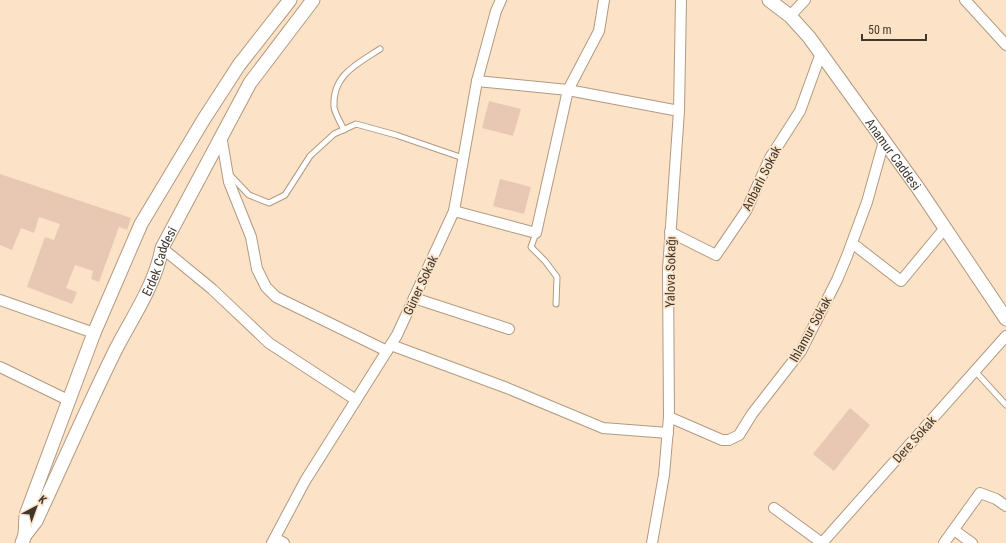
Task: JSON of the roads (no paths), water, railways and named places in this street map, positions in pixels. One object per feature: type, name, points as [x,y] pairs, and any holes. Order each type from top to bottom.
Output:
[{"type":"street","name":"Erdek Caddesi","points":[[23,539],[26,515],[70,402],[94,333],[141,224],[166,180],[239,65],[290,0]]},
{"type":"street","name":"Erdek Caddesi","points":[[23,539],[36,521],[91,400],[126,328],[144,297],[159,264],[162,248],[221,135],[250,83],[313,0]]},
{"type":"street","name":"Güner Sokak","points":[[273,540],[305,481],[389,348],[454,211],[477,81],[496,11],[501,0]]},
{"type":"street","points":[[454,211],[536,233],[568,90],[599,31],[604,0]]},
{"type":"street","name":"Yalova Sokağı","points":[[652,543],[664,475],[669,417],[668,269],[679,111],[681,0]]},
{"type":"street","name":"Anamur Caddesi","points":[[769,0],[790,16],[810,37],[945,228],[1006,319]]},
{"type":"street","points":[[790,16],[805,0]]},
{"type":"street","points":[[965,0],[1006,45]]},
{"type":"street","name":"Anbarlı Sokak","points":[[670,232],[716,255],[746,211],[770,158],[800,111],[821,53]]},
{"type":"street","points":[[477,81],[568,90],[679,111]]},
{"type":"street","points":[[221,135],[226,171],[250,237],[257,269],[266,287],[276,297],[389,348],[507,388],[603,428],[668,433]]},
{"type":"street","name":"Ihlamur Sokak","points":[[669,417],[722,440],[733,439],[739,435],[752,414],[801,351],[837,280],[867,202],[884,141]]},
{"type":"street","points":[[852,243],[901,281],[945,228]]},
{"type":"street","points":[[162,248],[212,289],[269,343],[356,400]]},
{"type":"street","points":[[414,298],[509,329]]},
{"type":"street","points":[[0,300],[94,333]]},
{"type":"street","name":"Dere Sokak","points":[[822,543],[1006,336]]},
{"type":"street","points":[[0,367],[70,402]]},
{"type":"street","points":[[944,543],[980,493],[996,499],[1006,506]]},
{"type":"street","points":[[774,508],[822,543]]},
{"type":"street","points":[[954,530],[972,543]]},
{"type":"street","points":[[273,540],[284,543]]},
{"type":"lane","points":[[344,130],[334,107],[337,83],[350,69],[380,49]]},
{"type":"lane","points":[[226,171],[249,195],[269,203],[285,194],[310,156],[334,134],[356,124],[396,135],[463,158]]},
{"type":"lane","points":[[536,233],[531,248],[545,261],[557,277],[556,304]]},
{"type":"lane","points":[[975,371],[1006,405]]}]
